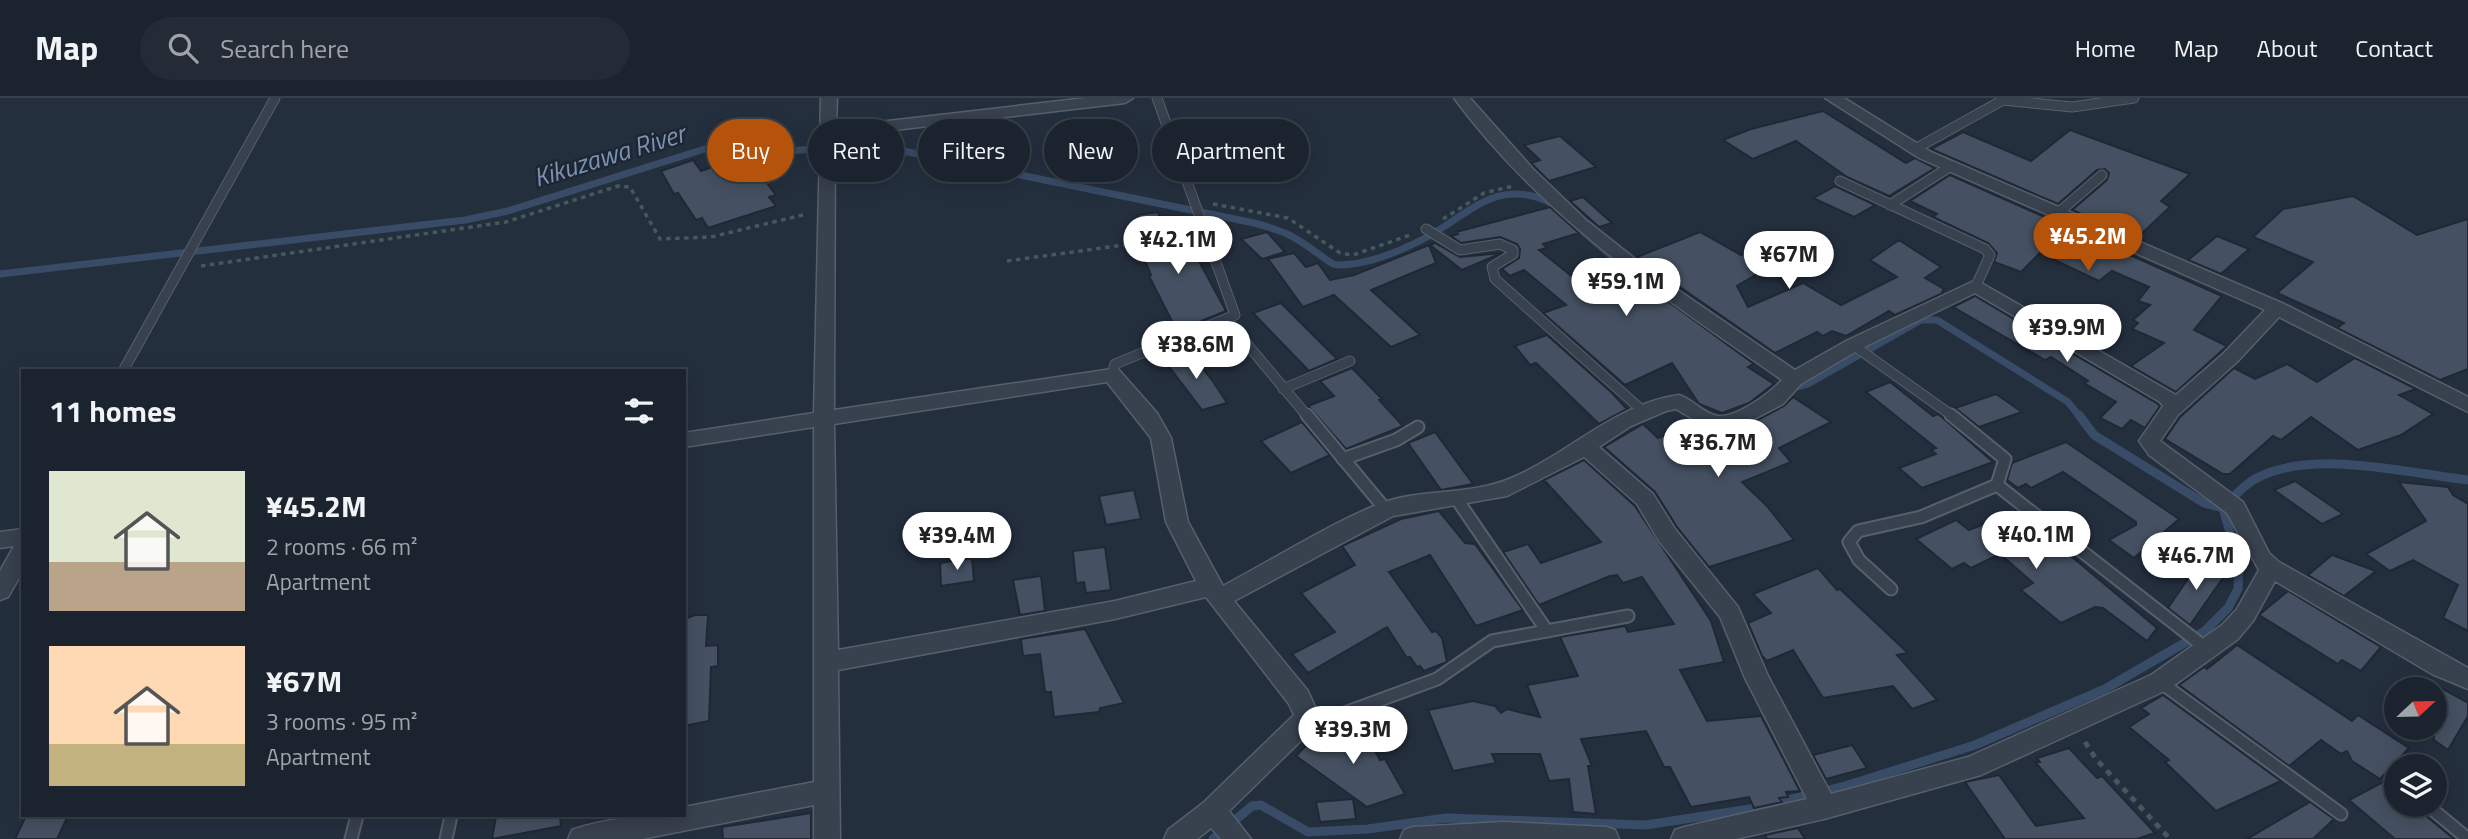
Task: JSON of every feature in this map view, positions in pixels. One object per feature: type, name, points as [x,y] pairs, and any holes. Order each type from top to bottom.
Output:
[{"type":"street","points":[[829,98],[829,119]]},
{"type":"street","points":[[904,124],[1125,98]]},
{"type":"street","points":[[1462,98],[1541,184],[1607,246],[1794,379]]},
{"type":"street","points":[[1833,98],[1915,149],[2277,308],[2468,405]]},
{"type":"street","points":[[826,182],[824,419],[827,839]]},
{"type":"street","points":[[826,662],[1214,592],[1386,510],[1412,501],[1458,501],[1491,494],[1518,483],[1644,412],[1679,402],[1711,424],[1732,422],[1776,399],[1794,379],[1853,345],[1976,286],[2167,397],[2174,405],[2150,441],[2156,450],[2235,508],[2261,559],[2271,568],[2441,667],[2468,679]]},
{"type":"street","points":[[2171,410],[2230,358],[2277,308]]},
{"type":"street","points":[[686,440],[1112,375],[1152,421],[1165,447],[1171,498],[1180,530],[1214,592],[1299,698],[1308,719],[1212,811],[1177,839]]},
{"type":"street","points":[[1585,446],[1645,499],[1667,535],[1730,613],[1757,678],[1824,807]]},
{"type":"street","points":[[0,540],[21,537]]},
{"type":"street","points":[[0,591],[21,554]]},
{"type":"street","points":[[1684,839],[1824,807],[1972,767],[2073,723],[2160,682],[2230,632],[2245,615],[2271,568]]},
{"type":"street","points":[[581,839],[827,791]]},
{"type":"street","points":[[1212,811],[1238,839]]},
{"type":"street","points":[[1413,839],[1503,834],[1606,839]]},
{"type":"lane","points":[[124,369],[275,98]]},
{"type":"lane","points":[[1112,375],[1115,364],[1235,315],[1157,98]]},
{"type":"lane","points":[[1915,149],[2003,100],[2072,107],[2134,98]]},
{"type":"lane","points":[[1890,205],[1951,166]]},
{"type":"lane","points":[[2059,214],[2102,175]]},
{"type":"lane","points":[[1840,181],[1987,251],[1990,255],[1976,286]]},
{"type":"lane","points":[[1426,229],[1460,250],[1500,243],[1513,250],[1513,254],[1492,267],[1495,279],[1644,412]]},
{"type":"lane","points":[[1226,320],[1386,510]]},
{"type":"lane","points":[[1853,345],[1925,396],[2005,459],[1997,485]]},
{"type":"lane","points":[[1283,388],[1350,361]]},
{"type":"lane","points":[[1343,459],[1396,440],[1418,427]]},
{"type":"lane","points":[[1891,589],[1859,560],[1849,542],[1858,531],[1921,517],[1997,485]]},
{"type":"lane","points":[[1997,485],[2207,649]]},
{"type":"lane","points":[[1458,501],[1547,631]]},
{"type":"lane","points":[[1308,719],[1331,718],[1437,679],[1478,648],[1492,641],[1628,616]]},
{"type":"lane","points":[[2160,682],[2342,814]]},
{"type":"lane","points":[[351,839],[357,817]]},
{"type":"lane","points":[[446,839],[451,817]]},
{"type":"lane","points":[[2441,817],[2468,839]]},
{"type":"path","points":[[1194,201],[1289,218],[1332,249],[1353,254],[1386,246],[1426,229],[1484,193],[1514,186],[1541,184]]},
{"type":"path","points":[[179,270],[255,256],[510,221],[618,186],[630,187],[660,239],[672,242],[701,239],[825,210]]},
{"type":"path","points":[[1007,261],[1204,234]]},
{"type":"path","points":[[2073,723],[2096,759],[2170,839]]},
{"type":"building","points":[[1823,111],[1906,163],[1915,158],[1935,168],[1889,196],[1847,177],[1796,141],[1753,159],[1723,140],[1751,129]]},
{"type":"building","points":[[2070,130],[2190,174],[2161,201],[2170,207],[2137,238],[2072,210],[2107,180],[2109,173],[2105,169],[2097,170],[2058,204],[1931,149],[1963,132],[2031,161]]},
{"type":"building","points":[[1560,136],[1596,167],[1549,181],[1531,163],[1540,160],[1524,145]]},
{"type":"building","points":[[693,160],[701,171],[707,169],[707,182],[766,182],[776,195],[769,197],[776,206],[708,228],[702,218],[696,220],[678,193],[674,194],[661,171]]},
{"type":"building","points":[[1950,175],[2222,296],[2194,330],[2227,346],[2176,392],[2131,366],[2164,343],[2132,329],[2138,323],[2133,320],[2150,305],[2138,301],[2149,287],[2112,271],[2099,281],[2040,253],[2021,272],[1994,262],[1997,253],[1988,243],[1933,217],[1937,214],[1910,201]]},
{"type":"building","points":[[1835,186],[1875,205],[1854,217],[1813,198]]},
{"type":"building","points":[[2353,196],[2417,235],[2468,219],[2468,369],[2440,380],[2337,328],[2344,323],[2277,293],[2313,262],[2253,237],[2283,209]]},
{"type":"building","points":[[1583,197],[1612,223],[1599,227],[1570,201]]},
{"type":"building","points":[[1550,207],[1579,233],[1543,244],[1547,248],[1539,250],[1578,281],[1618,265],[1754,364],[1748,367],[1774,384],[1749,403],[1722,413],[1699,404],[1672,363],[1625,385],[1543,313],[1566,305],[1524,270],[1510,276],[1502,269],[1519,258],[1520,249],[1517,244],[1500,237],[1461,243],[1451,236],[1458,234],[1456,232]]},
{"type":"building","points":[[1158,212],[1168,244],[1188,241],[1226,311],[1177,331],[1149,276],[1151,275],[1139,247],[1147,246],[1138,215]]},
{"type":"building","points":[[1267,232],[1285,252],[1262,259],[1241,239]]},
{"type":"building","points":[[1700,232],[1741,255],[1752,249],[1776,263],[1737,286],[1748,307],[1803,283],[1841,305],[1897,277],[1870,260],[1899,240],[1941,267],[1925,278],[1944,289],[1941,294],[1895,315],[1889,311],[1846,336],[1832,331],[1823,336],[1817,332],[1775,353],[1637,257]]},
{"type":"building","points":[[2217,236],[2249,249],[2221,274],[2188,260]]},
{"type":"building","points":[[1435,243],[1460,257],[1502,253],[1462,270],[1430,245]]},
{"type":"building","points":[[1429,245],[1436,263],[1371,290],[1420,335],[1391,347],[1334,295],[1303,307],[1268,259],[1294,253],[1306,267],[1318,263],[1330,280],[1354,275]]},
{"type":"building","points":[[1975,296],[2160,406],[2145,428],[2131,420],[2122,429],[2100,418],[2116,402],[2084,383],[2088,381],[2051,357],[2045,360],[1953,307]]},
{"type":"building","points":[[1281,303],[1337,359],[1309,371],[1253,313]]},
{"type":"building","points":[[1547,335],[1627,409],[1599,424],[1536,363],[1530,365],[1515,346]]},
{"type":"building","points":[[1190,352],[1227,403],[1202,410],[1164,360]]},
{"type":"building","points":[[2355,358],[2416,389],[2399,395],[2433,414],[2401,435],[2358,450],[2311,417],[2281,440],[2273,436],[2230,474],[2223,474],[2165,439],[2180,417],[2234,368],[2255,379],[2287,364],[2317,382]]},
{"type":"building","points":[[1352,368],[1403,426],[1346,449],[1308,406],[1334,396],[1320,381]]},
{"type":"building","points":[[1890,382],[1933,416],[1938,414],[1993,462],[1922,488],[1899,468],[1936,454],[1931,450],[1936,448],[1866,392]]},
{"type":"building","points":[[1996,394],[2022,412],[1979,427],[1955,408]]},
{"type":"building","points":[[1793,397],[1831,422],[1779,448],[1791,462],[1742,482],[1767,506],[1794,540],[1709,567],[1677,527],[1655,492],[1604,447],[1643,424],[1658,438],[1695,424],[1711,433],[1739,430],[1784,406]]},
{"type":"building","points":[[1302,422],[1330,455],[1291,473],[1261,441]]},
{"type":"building","points":[[1435,432],[1473,484],[1441,490],[1408,443]]},
{"type":"building","points":[[2066,442],[2179,519],[2134,558],[2109,540],[2136,525],[2136,522],[2063,472],[2031,488],[2026,484],[2018,488],[2007,480],[2012,463]]},
{"type":"building","points":[[1584,460],[1635,506],[1711,621],[1724,662],[1680,670],[1707,721],[1761,716],[1800,791],[1786,792],[1788,797],[1779,798],[1782,802],[1754,808],[1749,797],[1691,807],[1670,767],[1664,767],[1646,731],[1581,739],[1592,766],[1588,766],[1596,814],[1573,812],[1569,779],[1549,781],[1540,754],[1492,754],[1496,763],[1453,771],[1428,710],[1473,701],[1495,706],[1501,713],[1507,709],[1540,717],[1527,685],[1578,676],[1560,637],[1625,626],[1628,632],[1674,624],[1642,577],[1623,583],[1617,575],[1610,576],[1539,605],[1503,552],[1528,544],[1541,563],[1601,542],[1544,480]]},
{"type":"building","points":[[2295,481],[2343,514],[2322,524],[2274,490]]},
{"type":"building","points":[[2399,482],[2448,487],[2453,495],[2468,504],[2468,631],[2443,618],[2458,585],[2413,560],[2390,571],[2366,554],[2426,521]]},
{"type":"building","points":[[1134,490],[1141,519],[1106,525],[1099,496]]},
{"type":"building","points":[[1439,511],[1465,543],[1475,544],[1523,610],[1476,626],[1430,555],[1389,572],[1432,632],[1436,631],[1442,638],[1447,662],[1424,671],[1420,666],[1417,667],[1410,657],[1407,658],[1387,627],[1308,673],[1292,654],[1335,632],[1301,593],[1355,565],[1342,546],[1401,519]]},
{"type":"building","points":[[1956,520],[1969,530],[1984,524],[1990,530],[2007,523],[2031,543],[2047,536],[2157,628],[2147,641],[2103,608],[2095,607],[2061,623],[2021,590],[2033,583],[2000,554],[1971,568],[1964,563],[1952,569],[1916,539]]},
{"type":"building","points":[[1105,547],[1111,590],[1086,593],[1084,582],[1076,583],[1073,551]]},
{"type":"building","points":[[2332,555],[2376,571],[2344,596],[2308,575]]},
{"type":"building","points":[[972,558],[974,581],[941,586],[940,563]]},
{"type":"building","points":[[2200,561],[2225,575],[2190,625],[2168,608]]},
{"type":"building","points":[[1818,568],[1837,590],[1840,589],[1908,653],[1897,655],[1937,700],[1912,709],[1893,686],[1823,698],[1793,650],[1767,661],[1762,656],[1748,623],[1771,613],[1753,594]]},
{"type":"building","points":[[1041,576],[1045,611],[1020,615],[1013,580]]},
{"type":"building","points":[[2288,591],[2381,647],[2361,671],[2342,660],[2338,664],[2259,615]]},
{"type":"building","points":[[708,615],[706,646],[718,645],[718,666],[711,667],[709,721],[686,726],[686,618]]},
{"type":"building","points":[[1085,629],[1124,703],[1100,708],[1099,712],[1054,717],[1051,692],[1045,692],[1040,654],[1023,656],[1021,639]]},
{"type":"building","points":[[2237,645],[2352,721],[2358,715],[2384,732],[2384,740],[2397,740],[2409,748],[2403,754],[2384,754],[2384,775],[2380,779],[2352,761],[2347,751],[2341,754],[2321,740],[2289,766],[2179,685],[2204,667],[2207,669]]},
{"type":"building","points":[[2447,691],[2468,703],[2468,716],[2448,750],[2434,740],[2447,740]]},
{"type":"building","points":[[2163,695],[2281,781],[2216,811],[2165,762],[2169,760],[2129,727],[2149,714],[2141,708]]},
{"type":"building","points":[[1361,725],[1380,760],[1385,759],[1405,794],[1367,807],[1296,756],[1319,732],[1325,736]]},
{"type":"building","points":[[1852,745],[1867,768],[1826,779],[1813,755]]},
{"type":"building","points":[[2069,748],[2097,778],[2102,776],[2155,833],[2137,839],[2005,839],[1965,782],[1999,775],[2036,826],[2084,818],[2035,762],[2040,762],[2037,758]]},
{"type":"building","points":[[2384,782],[2384,817],[2427,817],[2454,839],[2395,839],[2349,800]]},
{"type":"building","points":[[1353,799],[1356,819],[1320,822],[1316,802]]},
{"type":"building","points":[[2310,802],[2334,819],[2313,839],[2247,839]]},
{"type":"building","points":[[811,813],[811,839],[723,839],[722,827]]},
{"type":"building","points":[[26,817],[68,817],[57,839],[15,839]]},
{"type":"building","points":[[496,817],[560,817],[561,826],[492,839]]},
{"type":"building","points":[[1798,828],[1805,839],[1767,839],[1765,835]]},
{"type":"waterway","name":"Kikuzawa River","points":[[0,274],[465,220],[508,211],[749,135],[774,149],[786,151],[874,145],[1254,223],[1289,235],[1338,265],[1373,260],[1397,251],[1429,236],[1486,201],[1515,194],[1531,196],[1549,202],[1644,284],[1693,317]]},
{"type":"waterway","name":"Kikuzawa River","points":[[1790,384],[1796,387],[1808,384],[1921,320],[1937,320],[2068,402],[2080,417]]},
{"type":"waterway","name":"Kikuzawa River","points":[[2079,415],[2094,435],[2204,503],[2223,508]]},
{"type":"waterway","name":"Kikuzawa River","points":[[2223,508],[2255,479],[2278,470],[2304,465],[2360,465],[2468,480]]},
{"type":"waterway","points":[[1213,839],[1252,806],[1261,805],[1308,832],[1368,829],[1446,818],[1646,825],[1750,809],[1842,787],[1975,745],[2105,689],[2205,631],[2228,608],[2238,589],[2239,564],[2223,508]]}]
